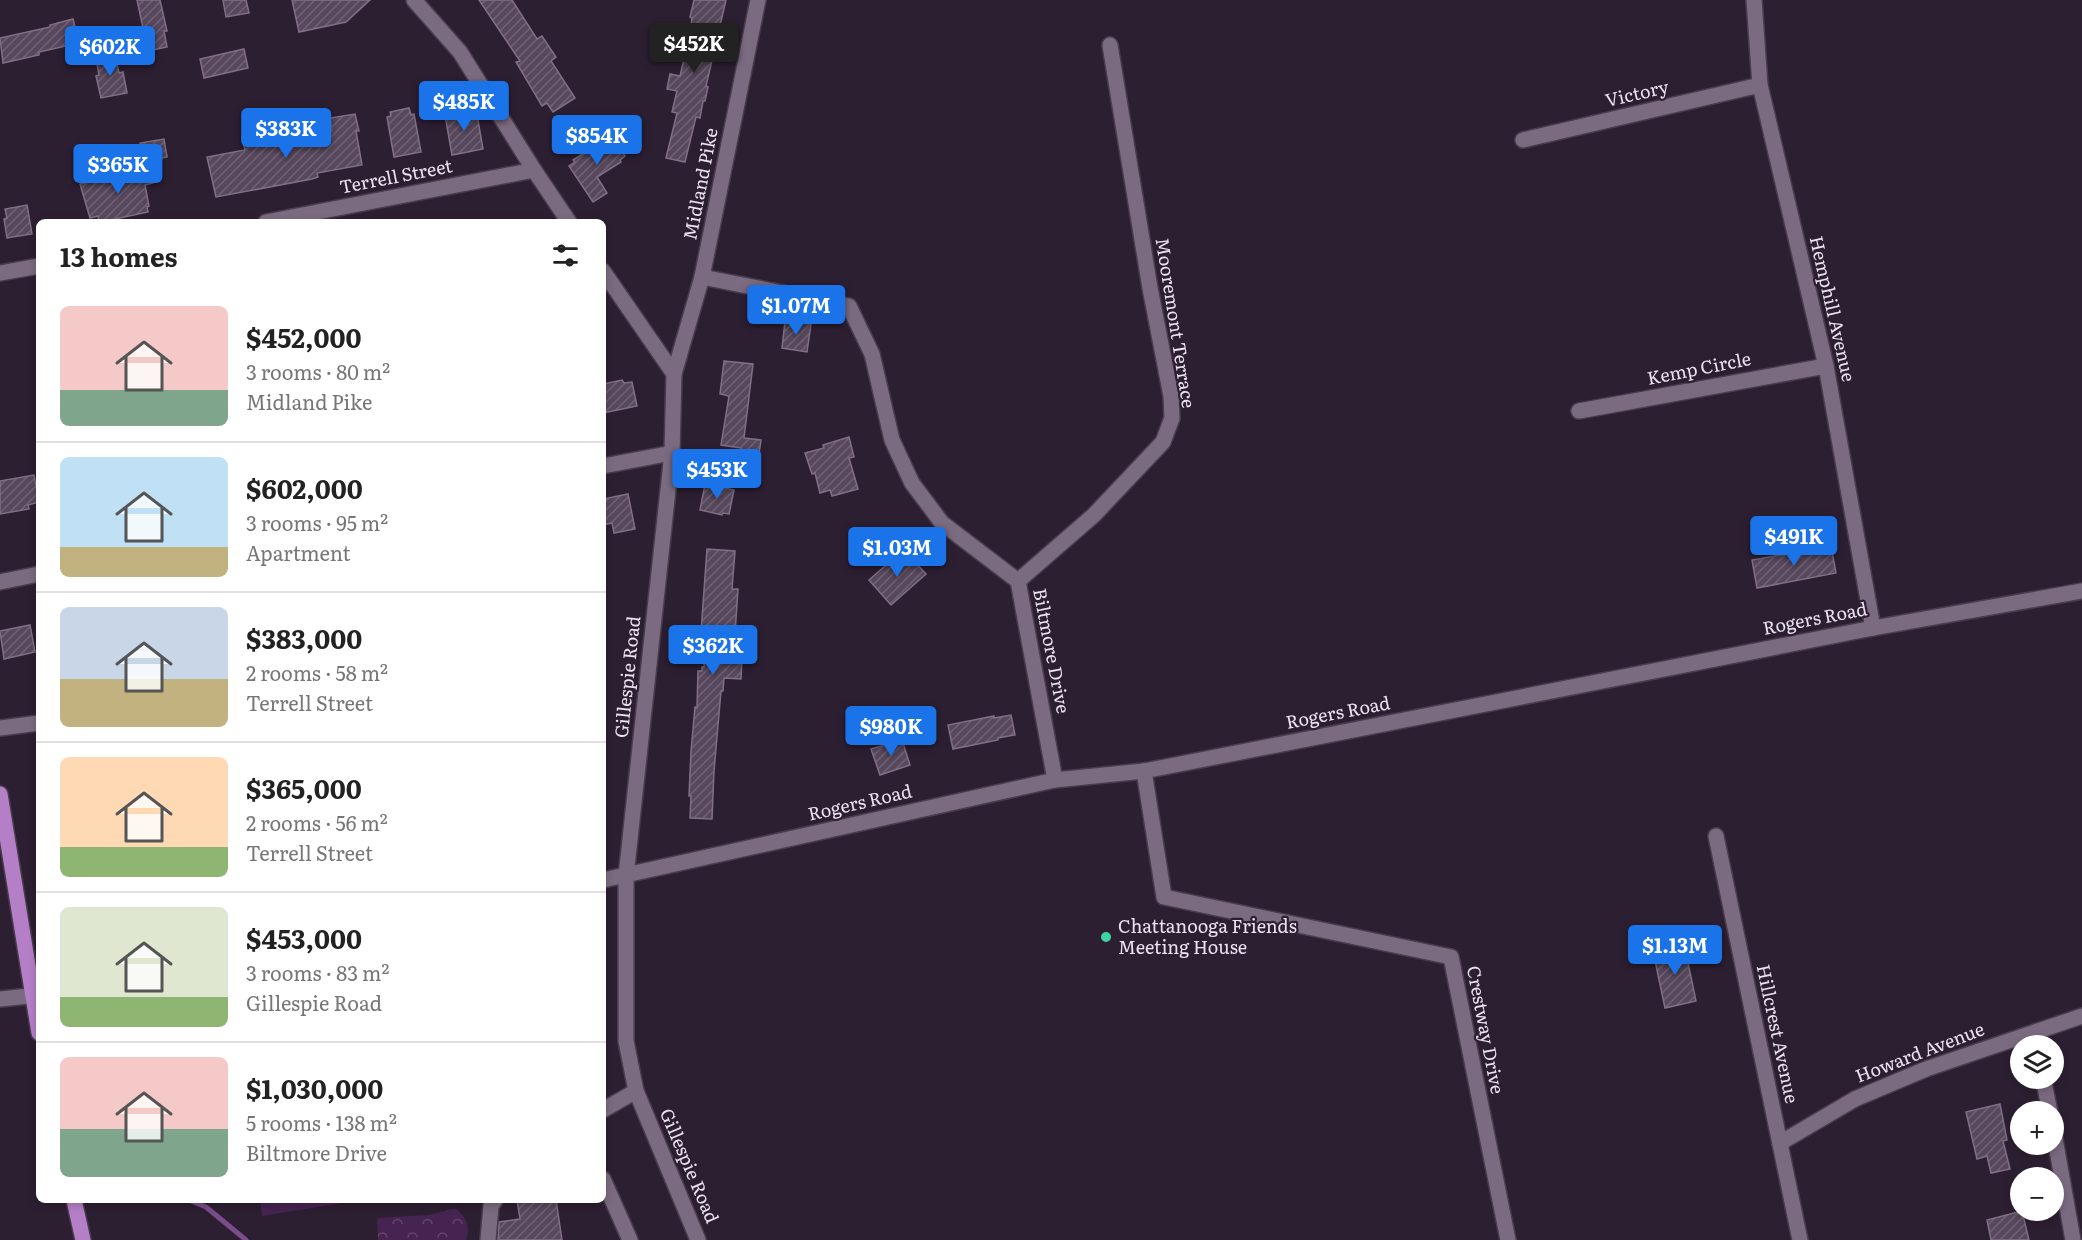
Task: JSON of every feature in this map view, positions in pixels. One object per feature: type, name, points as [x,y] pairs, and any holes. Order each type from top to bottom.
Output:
[{"type":"main road","points":[[0,794],[35,996]]},
{"type":"main road","points":[[75,1203],[83,1240]]},
{"type":"street","points":[[414,0],[460,52],[534,171],[567,219]]},
{"type":"street","name":"Midland Pike","points":[[674,375],[702,278],[758,0]]},
{"type":"street","name":"Hemphill Avenue","points":[[1754,0],[1760,85],[1826,366],[1873,628]]},
{"type":"street","name":"Mooremont Terrace","points":[[1018,581],[1094,515],[1163,442],[1172,418],[1171,396],[1150,288],[1110,45]]},
{"type":"street","name":"Victory","points":[[1523,140],[1760,85]]},
{"type":"street","name":"Terrell Street","points":[[282,219],[534,171]]},
{"type":"street","points":[[0,273],[36,267]]},
{"type":"street","points":[[606,275],[674,375]]},
{"type":"street","name":"Biltmore Drive","points":[[702,278],[849,306],[872,354],[892,440],[912,483],[942,523],[1018,581],[1055,780]]},
{"type":"street","name":"Kemp Circle","points":[[1579,411],[1826,366]]},
{"type":"street","name":"Gillespie Road","points":[[674,375],[672,453],[626,876],[626,1041],[636,1091],[698,1240]]},
{"type":"street","points":[[606,465],[672,453]]},
{"type":"street","points":[[0,582],[36,575]]},
{"type":"street","name":"Rogers Road","points":[[606,879],[1055,780],[1144,771],[1873,628],[2082,591]]},
{"type":"street","points":[[0,729],[36,723]]},
{"type":"street","name":"Crestway Drive","points":[[1144,771],[1164,897],[1451,957],[1508,1240]]},
{"type":"street","name":"Hillcrest Avenue","points":[[1716,836],[1800,1240]]},
{"type":"street","points":[[0,999],[35,996]]},
{"type":"street","name":"Howard Avenue","points":[[2044,1035],[2082,1016]]},
{"type":"street","name":"Howard Avenue","points":[[1780,1143],[1855,1099],[1926,1069],[2010,1046]]},
{"type":"street","points":[[606,1108],[636,1091]]},
{"type":"street","points":[[2058,1155],[2073,1240]]},
{"type":"street","points":[[606,1186],[630,1240]]},
{"type":"street","points":[[488,1240],[493,1203]]},
{"type":"green space","points":[[260,1203],[342,1203],[262,1216]]},
{"type":"green space","points":[[457,1209],[465,1220],[468,1227],[466,1240],[378,1240],[377,1218],[430,1215]]},
{"type":"building","points":[[137,0],[160,0],[167,31],[164,31],[167,47],[148,51]]},
{"type":"building","points":[[223,0],[246,0],[249,13],[226,17]]},
{"type":"building","points":[[292,0],[370,0],[346,22],[299,32]]},
{"type":"building","points":[[479,0],[512,0],[537,39],[542,36],[556,57],[551,61],[575,98],[553,112],[547,103],[542,106],[516,62],[520,61]]},
{"type":"building","points":[[694,0],[726,0],[706,86],[708,87],[705,101],[703,101],[700,118],[696,117],[685,162],[666,158],[677,113],[672,112],[677,91],[667,89],[670,74],[680,76],[690,33],[692,18],[690,17]]},
{"type":"building","points":[[73,19],[79,43],[3,63],[0,38],[50,27],[50,25]]},
{"type":"building","points":[[244,49],[248,68],[204,78],[200,59]]},
{"type":"building","points":[[115,55],[119,73],[123,72],[127,93],[101,98],[96,76],[99,75],[96,58]]},
{"type":"building","points":[[409,108],[411,115],[414,114],[421,152],[394,157],[387,117],[391,116],[390,112]]},
{"type":"building","points":[[476,109],[483,149],[452,155],[445,115]]},
{"type":"building","points":[[355,114],[362,165],[317,173],[318,177],[312,179],[216,197],[207,157],[245,150],[242,137],[268,132],[270,143],[332,131],[330,118]]},
{"type":"building","points":[[613,137],[625,156],[620,160],[621,162],[597,177],[607,193],[593,202],[569,166],[575,162],[573,160]]},
{"type":"building","points":[[164,139],[167,157],[143,162],[140,143]]},
{"type":"building","points":[[150,167],[153,183],[145,185],[148,212],[115,219],[98,219],[98,216],[90,218],[80,184]]},
{"type":"building","points":[[27,205],[32,234],[7,238],[5,209]]},
{"type":"building","points":[[785,321],[811,324],[807,352],[782,348]]},
{"type":"building","points":[[724,361],[753,364],[744,438],[761,440],[758,461],[740,458],[741,448],[721,445],[729,396],[720,394]]},
{"type":"building","points":[[622,380],[624,383],[632,382],[637,406],[606,412],[606,383]]},
{"type":"building","points":[[849,437],[854,457],[849,458],[858,489],[832,496],[830,490],[820,493],[815,473],[812,474],[805,453]]},
{"type":"building","points":[[34,475],[36,503],[28,505],[29,509],[0,514],[0,481]]},
{"type":"building","points":[[705,484],[734,490],[729,514],[723,513],[722,515],[700,510]]},
{"type":"building","points":[[628,494],[635,529],[614,533],[612,523],[606,524],[606,498]]},
{"type":"building","points":[[1831,546],[1836,573],[1757,588],[1752,560]]},
{"type":"building","points":[[707,549],[735,551],[732,589],[738,589],[734,648],[740,648],[739,657],[742,657],[741,679],[724,678],[723,691],[721,691],[712,819],[690,818],[691,796],[689,796],[698,671],[702,671],[704,667],[706,632],[701,632]]},
{"type":"building","points":[[901,552],[909,561],[911,558],[926,574],[891,605],[869,580]]},
{"type":"building","points":[[30,625],[35,652],[4,659],[0,631]]},
{"type":"building","points":[[1011,715],[1015,735],[953,749],[948,725]]},
{"type":"building","points":[[902,740],[910,765],[880,775],[871,749]]},
{"type":"building","points":[[1684,944],[1696,1001],[1665,1008],[1653,951]]},
{"type":"building","points":[[2000,1104],[2007,1140],[2003,1141],[2010,1169],[1991,1173],[1987,1156],[1977,1159],[1966,1112]]},
{"type":"building","points":[[517,1203],[556,1203],[562,1240],[498,1240],[499,1222],[520,1219]]},
{"type":"building","points":[[2010,1214],[2010,1221],[2024,1221],[2029,1240],[1991,1240],[1987,1220]]},
{"type":"waterway","points":[[196,1203],[206,1207],[246,1240]]},
{"type":"place","name":"Chattanooga Friends Meeting House","points":[[1106,937]]}]
